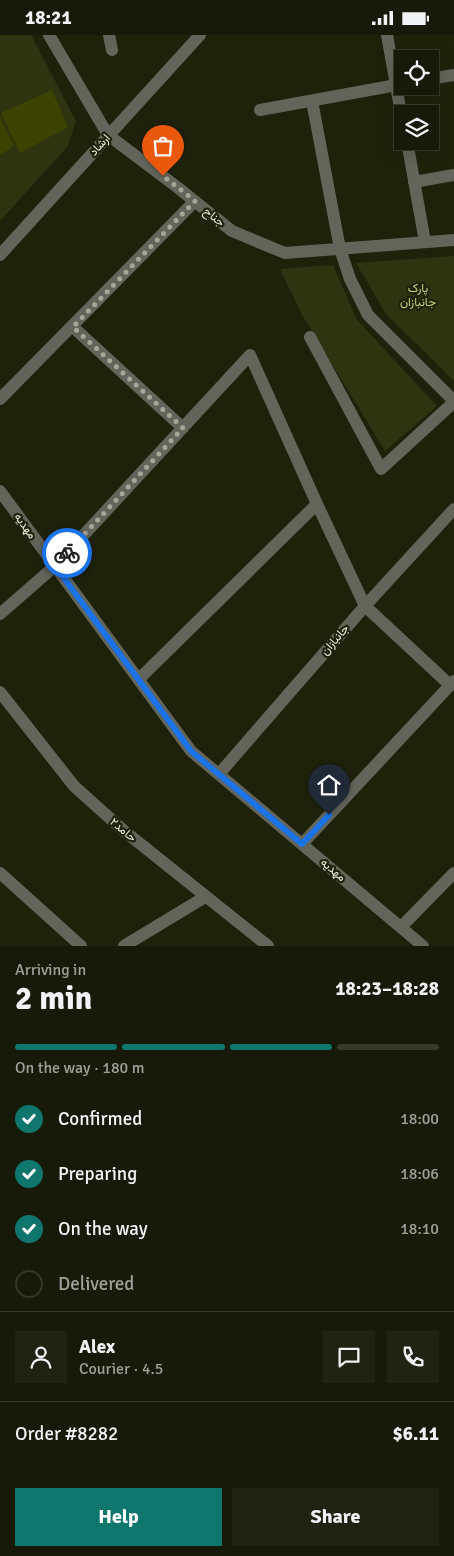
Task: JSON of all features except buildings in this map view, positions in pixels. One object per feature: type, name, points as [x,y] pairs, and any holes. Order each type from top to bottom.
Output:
[{"type":"street","name":"جناح","points":[[50,35],[108,135],[232,231],[285,253],[454,240]]},
{"type":"street","points":[[109,35],[112,50]]},
{"type":"street","name":"ارشاد","points":[[0,255],[200,35]]},
{"type":"street","points":[[387,35],[394,64]]},
{"type":"street","points":[[439,78],[454,75]]},
{"type":"street","points":[[260,110],[394,86]]},
{"type":"street","points":[[310,337],[381,469],[454,401],[368,315],[350,279],[340,249],[312,101]]},
{"type":"street","points":[[408,150],[425,242]]},
{"type":"street","points":[[414,182],[454,175]]},
{"type":"street","points":[[0,399],[195,201]]},
{"type":"street","points":[[73,327],[183,428]]},
{"type":"street","points":[[0,614],[55,566],[250,355],[365,605],[452,683],[302,844]]},
{"type":"street","name":"مهدیه","points":[[0,491],[191,751],[423,946]]},
{"type":"street","points":[[139,679],[317,504]]},
{"type":"street","name":"جانبازان","points":[[220,774],[365,605],[454,509]]},
{"type":"street","name":"حامد۲","points":[[0,692],[74,787],[123,830],[268,946]]},
{"type":"street","points":[[0,873],[81,946]]},
{"type":"street","points":[[400,927],[454,873]]},
{"type":"street","points":[[128,945],[205,897]]},
{"type":"green space","points":[[0,35],[31,35],[76,121],[68,146],[0,221]]},
{"type":"green space","name":"پارک جانبازان","points":[[454,256],[454,381],[386,314],[356,263]]},
{"type":"green space","points":[[333,265],[357,320],[437,406],[385,451],[301,313],[280,269]]},
{"type":"way so far","points":[[67,553],[183,428],[73,327],[195,201],[163,176]]},
{"type":"route","points":[[67,553],[55,566],[191,751],[302,844],[329,815]]}]
